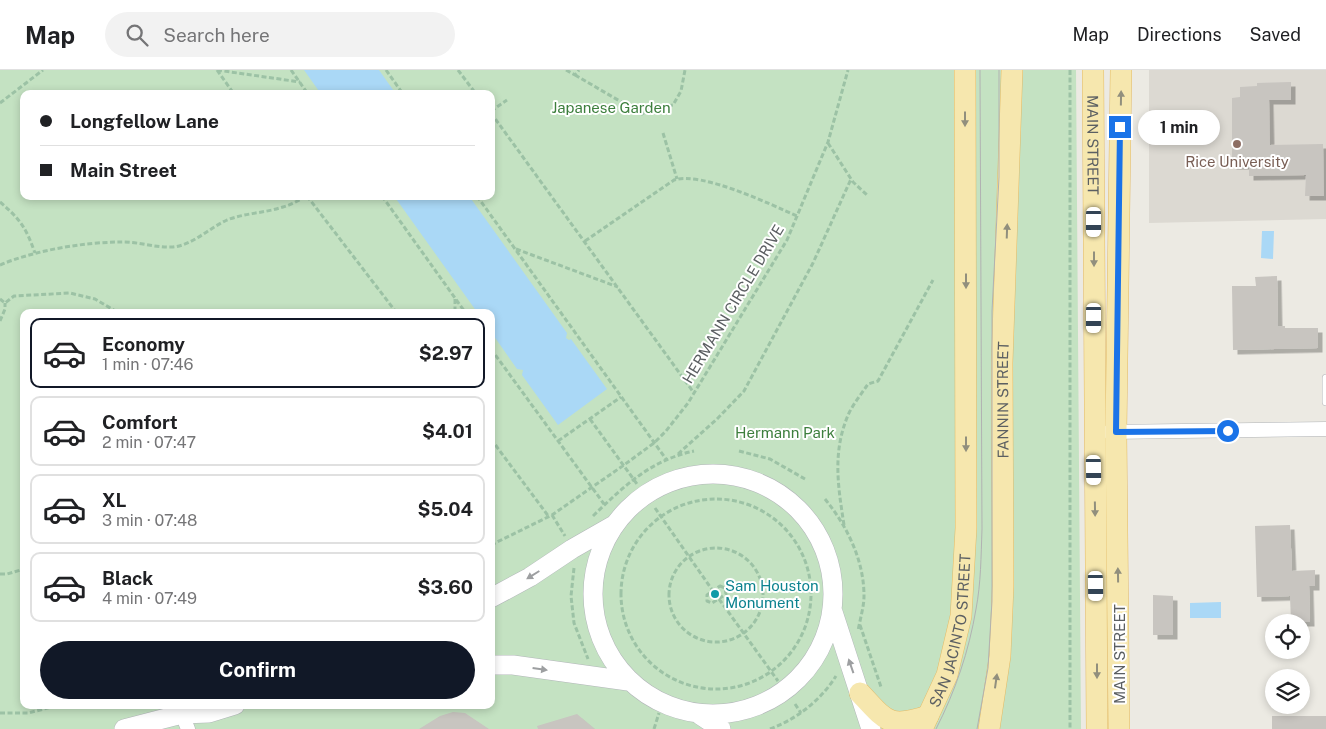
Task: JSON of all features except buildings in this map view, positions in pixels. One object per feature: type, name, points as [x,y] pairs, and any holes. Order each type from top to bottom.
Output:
[{"type":"main road","name":"SAN JACINTO STREET","points":[[925,722],[947,675],[960,616],[966,528],[965,70]]},
{"type":"main road","name":"FANNIN STREET","points":[[989,729],[1000,656],[1003,586],[1002,363],[1012,70]]},
{"type":"main road","name":"MAIN STREET","points":[[1093,70],[1097,729]]},
{"type":"main road","name":"MAIN STREET","points":[[1119,729],[1116,432],[1121,70]]},
{"type":"main road","points":[[860,693],[886,720],[894,723],[925,722]]},
{"type":"street","points":[[1094,432],[1326,429]]},
{"type":"street","points":[[495,596],[530,577],[572,549],[615,524],[646,496],[671,482],[687,477],[722,474],[756,481],[786,498],[811,522],[826,550],[833,580],[833,612],[824,643],[807,670],[785,691],[758,706],[730,714],[700,714],[661,704],[628,681],[606,650],[594,615],[594,577],[605,541],[615,524]]},
{"type":"street","points":[[833,612],[871,729]]},
{"type":"street","points":[[495,665],[513,665],[628,681]]},
{"type":"street","points":[[124,729],[222,709]]},
{"type":"street","points":[[700,714],[721,729]]},
{"type":"lane","points":[[1326,378],[1326,402]]},
{"type":"path","points":[[0,103],[43,70]]},
{"type":"path","points":[[231,90],[216,70],[300,82]]},
{"type":"path","points":[[291,70],[305,90]]},
{"type":"path","points":[[386,70],[400,90]]},
{"type":"path","points":[[458,70],[473,90]]},
{"type":"path","points":[[566,70],[642,114],[651,109],[673,104],[681,91],[685,70]]},
{"type":"path","points":[[575,75],[579,70]]},
{"type":"path","name":"HERMANN CIRCLE DRIVE","points":[[495,543],[550,516],[593,488],[654,443],[666,431],[694,393],[786,240],[828,142],[848,70]]},
{"type":"path","points":[[1070,70],[1070,729]]},
{"type":"path","points":[[495,109],[507,100]]},
{"type":"path","points":[[495,117],[694,393]]},
{"type":"path","points":[[663,133],[677,179]]},
{"type":"path","points":[[828,142],[851,179],[867,195]]},
{"type":"path","points":[[585,241],[677,179],[689,179],[730,189],[764,201],[797,216]]},
{"type":"path","points":[[591,518],[633,479],[678,454],[717,419],[744,391],[813,263],[851,179]]},
{"type":"path","points":[[0,265],[34,253],[88,244],[125,242],[174,247],[191,241],[232,219],[283,207],[298,200]]},
{"type":"path","points":[[310,200],[394,309]]},
{"type":"path","points":[[385,200],[463,309]]},
{"type":"path","points":[[480,200],[666,460]]},
{"type":"path","points":[[0,202],[18,219],[27,232],[34,253]]},
{"type":"path","points":[[515,249],[619,287]]},
{"type":"path","points":[[844,525],[837,468],[838,451],[849,412],[868,384],[878,382],[933,280]]},
{"type":"path","points":[[5,303],[14,296],[70,293],[95,299],[112,309]]},
{"type":"path","points":[[455,298],[455,309]]},
{"type":"path","points":[[0,299],[5,303]]},
{"type":"path","points":[[0,321],[5,309],[5,303]]},
{"type":"path","points":[[495,354],[604,504]]},
{"type":"path","points":[[558,441],[621,397]]},
{"type":"path","points":[[590,419],[637,484]]},
{"type":"path","points":[[495,444],[566,537],[572,532]]},
{"type":"path","points":[[678,454],[694,451]]},
{"type":"path","points":[[739,451],[770,459],[805,479]]},
{"type":"path","points":[[725,499],[751,505],[766,513],[792,535],[805,558],[810,574],[812,592],[810,609],[806,626],[799,641],[789,656],[772,672],[754,682],[736,687],[718,689],[699,688],[681,683],[665,675],[638,649],[629,633],[623,616],[621,598],[622,579],[627,561],[635,545],[646,530],[661,517],[691,502],[725,499]]},
{"type":"path","points":[[825,499],[844,525],[855,550],[861,572],[864,596],[858,634]]},
{"type":"path","points":[[654,508],[713,591]]},
{"type":"path","points":[[711,548],[724,548],[746,558],[755,568],[763,591],[762,603],[759,615],[752,625],[743,632],[732,639],[708,641],[686,631],[678,622],[669,600],[670,588],[673,576],[689,557],[699,551],[711,548]]},
{"type":"path","points":[[575,560],[571,596],[574,623],[589,663]]},
{"type":"path","points":[[0,574],[20,570]]},
{"type":"path","points":[[720,586],[725,588],[726,594],[719,598],[712,603],[707,601],[707,596],[720,586]]},
{"type":"path","points":[[719,598],[778,681]]},
{"type":"path","points":[[860,623],[883,691]]},
{"type":"path","points":[[770,729],[801,713],[823,694],[840,672]]},
{"type":"path","points":[[795,704],[801,713]]},
{"type":"path","points":[[0,713],[28,713],[44,709]]},
{"type":"path","points":[[654,729],[659,713]]},
{"type":"shaded area","name":"Rice University","points":[[1149,70],[1326,70],[1326,219],[1149,223]]},
{"type":"green space","name":"Hermann Park","points":[[0,70],[1076,70],[1081,729],[0,729]]},
{"type":"water","points":[[304,70],[379,70],[393,90],[318,90]]},
{"type":"water","points":[[397,200],[472,200],[567,333],[566,338],[571,339],[607,389],[558,425],[522,375],[523,370],[517,369],[495,338],[495,309],[475,309]]},
{"type":"water","points":[[1262,231],[1274,231],[1273,259],[1261,258]]},
{"type":"water","points":[[1221,602],[1221,618],[1190,618],[1190,603]]},
{"type":"tram line","points":[[936,729],[955,686],[965,656],[973,625],[980,579],[982,529],[980,70]]},
{"type":"tram line","points":[[977,729],[988,668],[992,601],[992,311],[999,177],[999,70]]},
{"type":"place","name":"Rice University","points":[[1237,144]]},
{"type":"place","name":"Sam Houston Monument","points":[[715,594]]},
{"type":"route","points":[[1120,127],[1116,432],[1228,431]]},
{"type":"park label","name":"Japanese Garden","points":[[611,107]]}]
